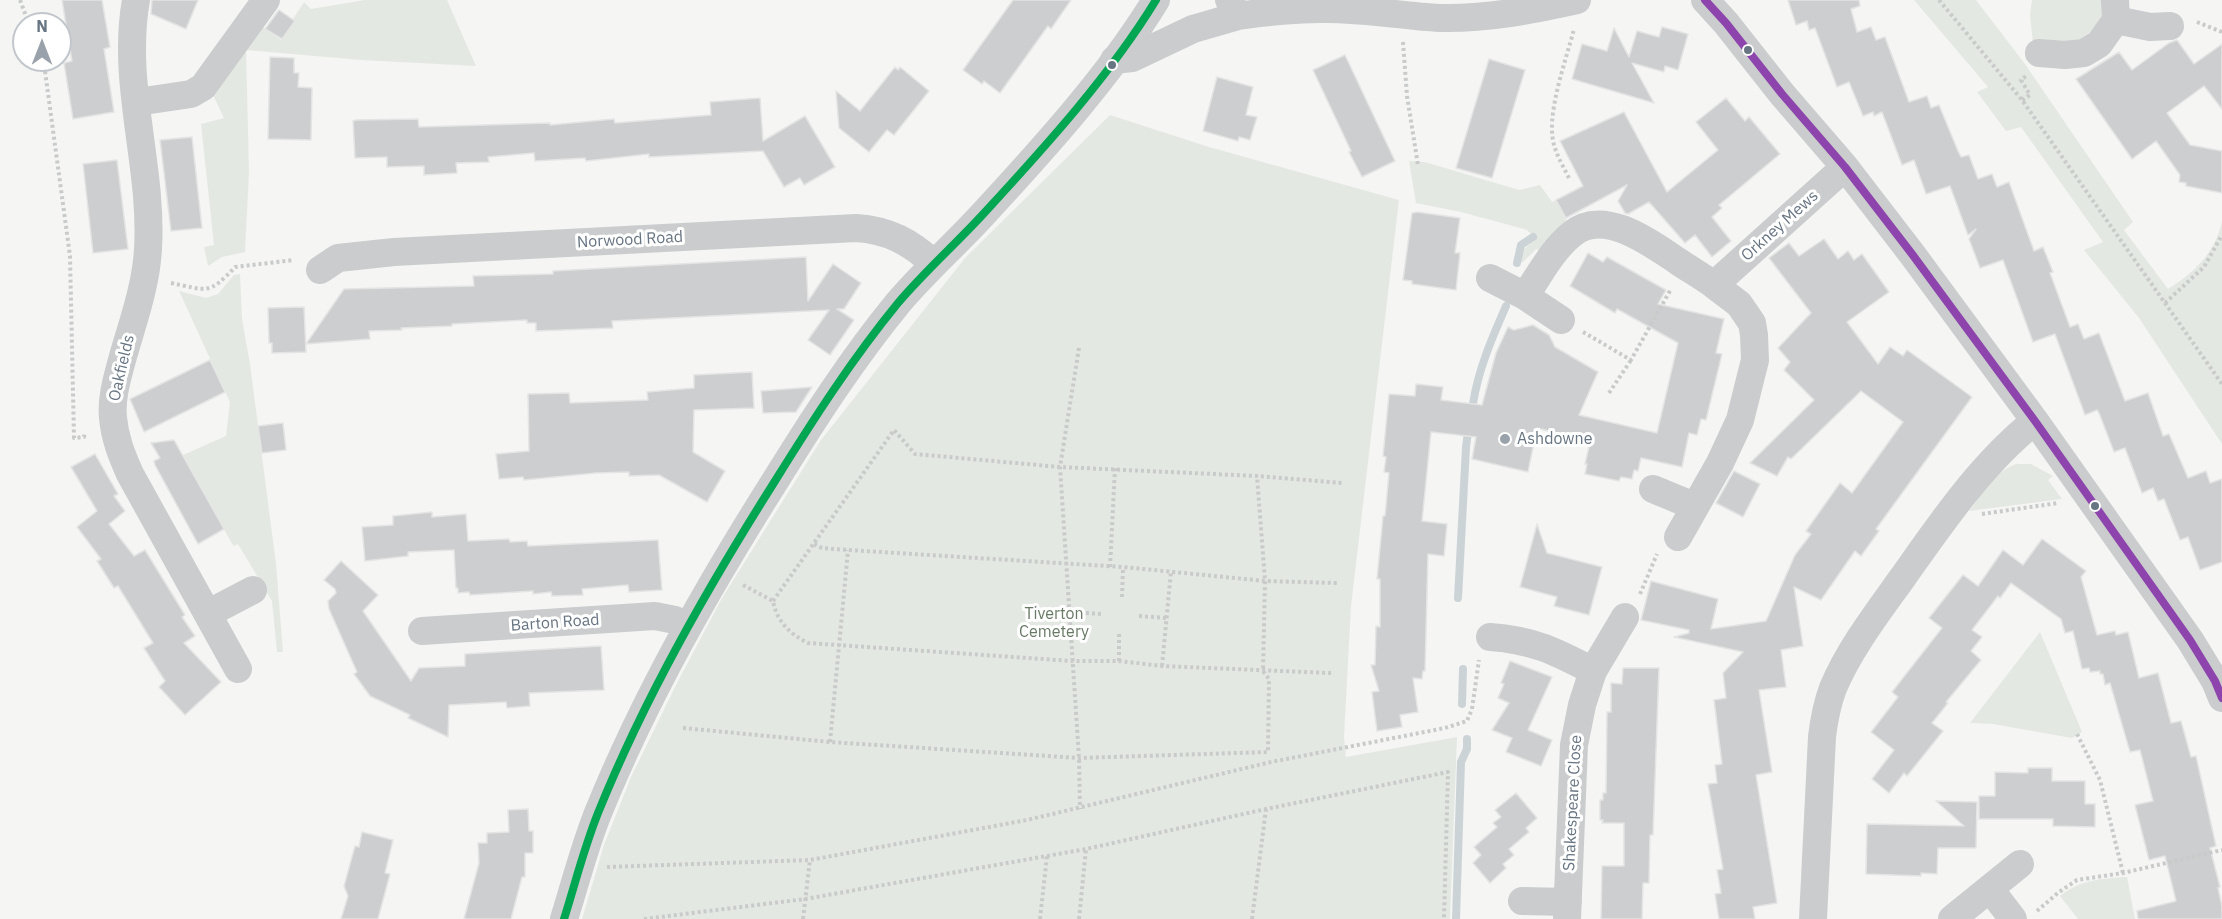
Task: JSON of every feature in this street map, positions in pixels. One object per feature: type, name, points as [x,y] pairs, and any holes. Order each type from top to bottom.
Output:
[{"type":"street","name":"Oakfields","points":[[136,0],[132,19],[132,56],[148,210],[148,251],[144,277],[114,388],[112,417],[117,443],[130,474],[238,669]]},
{"type":"street","points":[[137,102],[191,94],[203,87],[266,0]]},
{"type":"street","points":[[564,919],[598,814],[687,626],[719,570],[804,436],[861,351],[898,303],[1037,154],[1139,28],[1156,0]]},
{"type":"street","points":[[1705,0],[1845,167],[1967,327],[2190,640],[2215,681],[2222,698]]},
{"type":"street","points":[[1114,60],[1132,58],[1234,8],[1269,11],[1321,9],[1439,18],[1577,10]]},
{"type":"street","points":[[2039,53],[2065,55],[2084,53],[2099,44],[2115,10],[2150,27],[2183,23]]},
{"type":"street","name":"Orkney Mews","points":[[1714,285],[1845,167]]},
{"type":"street","points":[[1525,296],[1561,244],[1574,232],[1596,224],[1616,227],[1643,238],[1714,285],[1738,304],[1752,323],[1755,360],[1740,420],[1720,463],[1678,537]]},
{"type":"street","name":"Norwood Road","points":[[320,270],[338,258],[394,252],[856,228],[876,229],[899,238],[934,264]]},
{"type":"street","points":[[1490,278],[1525,296],[1561,320]]},
{"type":"street","points":[[1813,919],[1819,773],[1825,713],[1844,665],[1865,630],[1954,509],[2000,451],[2035,421]]},
{"type":"street","points":[[1653,489],[1694,506]]},
{"type":"street","points":[[209,613],[253,590]]},
{"type":"street","name":"Barton Road","points":[[422,631],[655,616],[675,620],[687,626]]},
{"type":"street","name":"Shakespeare Close","points":[[1522,901],[1568,910],[1574,745],[1582,705],[1593,670],[1625,617]]},
{"type":"street","points":[[1490,637],[1517,639],[1549,648],[1593,670]]},
{"type":"street","points":[[1952,919],[2020,864]]},
{"type":"street","points":[[1990,889],[2024,916]]},
{"type":"path","points":[[1939,0],[2022,100],[2222,384]]},
{"type":"path","points":[[1569,178],[1554,147],[1552,128],[1554,105],[1577,10]]},
{"type":"path","points":[[1404,14],[1403,43],[1407,96],[1418,165]]},
{"type":"path","points":[[2183,23],[2222,32]]},
{"type":"path","points":[[45,72],[70,256],[74,438],[84,437],[85,427]]},
{"type":"path","points":[[2165,303],[2204,267],[2222,235]]},
{"type":"path","points":[[144,277],[207,291],[219,285],[235,267],[298,259],[320,270]]},
{"type":"path","points":[[1609,393],[1631,360],[1675,282],[1682,264]]},
{"type":"path","points":[[1561,320],[1631,360]]},
{"type":"path","points":[[1078,348],[1060,467],[1080,809]]},
{"type":"path","points":[[1331,673],[1162,666],[1119,661],[1072,661],[808,643],[794,636],[775,615],[773,601],[894,430],[915,454],[1060,467],[1257,476],[1342,483]]},
{"type":"path","points":[[1110,567],[1115,468]]},
{"type":"path","points":[[683,728],[830,742],[1078,758],[1268,752],[1269,679],[1263,671],[1265,581],[1257,476]]},
{"type":"path","points":[[1954,509],[1970,516],[2066,502],[2084,490]]},
{"type":"path","points":[[1625,617],[1623,610],[1642,592],[1656,555],[1668,534],[1678,537]]},
{"type":"path","points":[[814,544],[822,548],[848,550],[1122,567],[1265,581],[1338,583]]},
{"type":"path","points":[[830,742],[837,646],[848,550]]},
{"type":"path","points":[[1122,567],[1122,597]]},
{"type":"path","points":[[719,570],[773,601]]},
{"type":"path","points":[[1162,666],[1171,572]]},
{"type":"path","points":[[1068,612],[1101,614]]},
{"type":"path","points":[[1139,616],[1167,618]]},
{"type":"path","points":[[1119,633],[1119,661]]},
{"type":"path","points":[[579,868],[810,860],[1080,809],[1271,762],[1446,728],[1467,721],[1472,709],[1479,658],[1489,652],[1490,637]]},
{"type":"path","points":[[2077,734],[2100,780],[2123,873]]},
{"type":"path","points":[[644,919],[805,899],[1086,849],[1448,772],[1444,919]]},
{"type":"path","points":[[1252,919],[1266,809]]},
{"type":"path","points":[[1079,919],[1086,849]]},
{"type":"path","points":[[2024,916],[2077,880],[2123,873],[2222,850]]},
{"type":"path","points":[[1040,919],[1047,856]]},
{"type":"path","points":[[803,919],[810,860]]},
{"type":"green space","points":[[365,0],[447,0],[476,66],[361,60],[246,50],[249,172],[245,252],[222,257],[208,266],[204,247],[214,245],[201,124],[224,118],[213,95],[262,27],[281,40],[295,21],[293,19],[304,2],[311,9]]},
{"type":"green space","points":[[1914,0],[1976,0],[2025,64],[2133,222],[2124,230],[2168,289],[2187,276],[2202,261],[2214,243],[2222,221],[2222,444],[2139,318],[2084,250],[2103,242],[2021,127],[2006,131],[1977,92],[1988,87]]},
{"type":"green space","points":[[2032,0],[2104,0],[2101,20],[2086,37],[2072,44],[2033,44],[2030,15]]},
{"type":"green space","name":"Tiverton Cemetery","points":[[1110,115],[1209,147],[1399,200],[1351,606],[1344,737],[1346,757],[1457,737],[1450,919],[582,919],[604,845],[631,777],[676,685],[722,598],[821,440],[965,258]]},
{"type":"green space","points":[[1409,161],[1425,162],[1519,190],[1540,185],[1552,202],[1556,200],[1568,223],[1543,252],[1536,249],[1522,263],[1524,249],[1534,241],[1534,237],[1527,230],[1461,212],[1416,203]]},
{"type":"green space","points":[[240,274],[242,319],[276,564],[283,652],[277,652],[272,601],[238,544],[234,546],[231,542],[183,455],[226,436],[230,402],[179,291],[206,298],[218,294],[234,275]]},
{"type":"green space","points":[[2016,464],[2031,464],[2053,476],[2048,480],[2062,499],[1969,511],[2001,472]]},
{"type":"green space","points":[[2040,632],[2082,732],[2072,738],[1993,724],[1970,723]]},
{"type":"green space","points":[[2127,877],[2135,919],[2078,919],[2060,896],[2083,883]]},
{"type":"building","points":[[62,0],[102,0],[110,47],[104,49],[114,112],[73,119],[65,72],[72,72],[72,12],[64,12]]},
{"type":"building","points":[[152,0],[198,0],[186,29],[151,14]]},
{"type":"building","points":[[1013,0],[1071,0],[1051,29],[1048,26],[1000,93],[984,81],[982,84],[963,70]]},
{"type":"building","points":[[1788,0],[1859,0],[1860,6],[1851,9],[1857,32],[1871,27],[1876,40],[1885,37],[1909,102],[1927,96],[1931,108],[1939,105],[1961,157],[1969,155],[1978,179],[1992,174],[1997,187],[2009,182],[2034,251],[2043,247],[2070,327],[2078,324],[2084,339],[2099,333],[2125,401],[2148,393],[2163,436],[2169,434],[2188,478],[2206,471],[2210,483],[2222,479],[2222,562],[2200,570],[2188,537],[2180,540],[2164,499],[2158,501],[2153,488],[2142,493],[2125,448],[2114,452],[2097,410],[2085,415],[2055,334],[2033,342],[2003,260],[1980,268],[1969,239],[1976,229],[1968,235],[1950,186],[1926,194],[1914,160],[1902,165],[1882,112],[1874,116],[1873,112],[1863,116],[1849,82],[1837,87],[1815,28],[1809,30],[1807,21],[1796,25]]},
{"type":"building","points":[[279,10],[295,21],[282,39],[265,29]]},
{"type":"building","points":[[1662,27],[1688,34],[1678,70],[1665,66],[1664,72],[1632,63],[1654,103],[1572,79],[1582,44],[1607,51],[1614,28],[1629,57],[1637,31],[1659,37]]},
{"type":"building","points":[[2177,40],[2194,64],[2222,44],[2222,109],[2204,86],[2167,113],[2190,145],[2222,151],[2222,193],[2186,186],[2186,183],[2179,182],[2180,175],[2156,141],[2132,159],[2076,79],[2119,52],[2132,70],[2169,43]]},
{"type":"building","points":[[1345,55],[1395,161],[1362,177],[1313,70]]},
{"type":"building","points":[[270,57],[294,58],[294,73],[299,73],[298,87],[312,88],[311,140],[268,139]]},
{"type":"building","points":[[1489,59],[1525,70],[1492,178],[1456,168]]},
{"type":"building","points":[[895,67],[898,70],[900,67],[929,91],[894,135],[887,130],[869,152],[839,128],[836,91],[860,111]]},
{"type":"building","points":[[1217,77],[1253,87],[1246,115],[1257,117],[1250,140],[1239,137],[1238,141],[1203,131]]},
{"type":"building","points":[[760,98],[763,141],[805,116],[835,167],[804,185],[800,178],[784,187],[763,151],[649,157],[649,154],[586,161],[585,158],[535,161],[534,153],[488,157],[489,162],[456,163],[457,173],[424,175],[424,166],[387,167],[387,157],[355,158],[353,121],[356,120],[418,119],[419,127],[550,123],[550,125],[614,119],[615,123],[711,115],[710,102]]},
{"type":"building","points":[[1726,98],[1745,121],[1749,117],[1780,154],[1719,205],[1722,208],[1712,217],[1731,241],[1712,257],[1695,235],[1685,243],[1649,202],[1628,214],[1625,213],[1618,201],[1627,185],[1566,218],[1556,200],[1583,186],[1560,141],[1624,112],[1667,192],[1718,150],[1696,122]]},
{"type":"building","points":[[192,137],[202,228],[171,231],[160,140]]},
{"type":"building","points":[[117,160],[128,249],[93,253],[83,164]]},
{"type":"building","points":[[1412,213],[1460,218],[1455,253],[1460,253],[1456,290],[1412,284],[1412,281],[1403,280]]},
{"type":"building","points":[[1824,239],[1838,259],[1848,251],[1854,260],[1862,254],[1889,292],[1847,322],[1878,364],[1890,347],[1903,356],[1907,350],[1972,397],[1876,529],[1879,531],[1861,556],[1855,551],[1821,600],[1794,587],[1803,646],[1781,650],[1786,687],[1759,690],[1772,772],[1756,775],[1777,903],[1753,907],[1755,919],[1719,919],[1715,894],[1721,893],[1717,870],[1723,869],[1708,784],[1717,783],[1715,765],[1722,764],[1714,700],[1726,698],[1723,673],[1743,652],[1674,637],[1689,633],[1689,630],[1641,620],[1651,581],[1718,599],[1711,629],[1766,621],[1795,555],[1811,534],[1806,531],[1840,483],[1852,493],[1903,422],[1861,391],[1791,459],[1788,457],[1777,476],[1750,463],[1814,400],[1784,370],[1790,362],[1778,348],[1811,313],[1769,258],[1789,243],[1799,256]]},
{"type":"building","points":[[1588,253],[1603,262],[1607,257],[1666,290],[1658,304],[1724,319],[1716,353],[1722,354],[1706,420],[1701,419],[1697,435],[1689,433],[1682,467],[1641,458],[1638,471],[1634,470],[1632,479],[1621,477],[1619,481],[1585,474],[1590,442],[1537,428],[1528,472],[1472,459],[1476,437],[1431,432],[1422,521],[1447,524],[1444,556],[1428,554],[1425,671],[1423,671],[1422,679],[1413,678],[1418,712],[1400,715],[1402,727],[1377,731],[1372,692],[1379,691],[1371,665],[1375,665],[1376,626],[1380,627],[1380,579],[1377,579],[1389,473],[1384,472],[1386,457],[1383,456],[1389,394],[1415,396],[1416,384],[1443,387],[1441,400],[1482,405],[1496,353],[1508,327],[1514,330],[1533,325],[1549,335],[1555,347],[1598,372],[1579,415],[1657,433],[1678,343],[1617,309],[1615,313],[1570,286]]},
{"type":"building","points":[[806,257],[808,301],[833,264],[861,283],[844,309],[837,309],[854,320],[830,355],[808,340],[829,310],[612,321],[613,328],[536,331],[536,323],[527,323],[527,320],[452,324],[452,326],[369,331],[370,339],[306,344],[344,289],[474,286],[473,276],[553,274],[553,271]]},
{"type":"building","points":[[304,307],[306,352],[272,353],[272,343],[269,343],[268,308]]},
{"type":"building","points":[[210,360],[225,392],[144,432],[130,399]]},
{"type":"building","points":[[752,372],[754,408],[694,410],[693,452],[725,471],[707,502],[659,475],[629,476],[629,472],[524,480],[523,477],[499,479],[496,454],[529,451],[528,394],[569,393],[570,403],[648,400],[647,392],[694,388],[694,375]]},
{"type":"building","points":[[812,387],[796,412],[763,413],[761,391]]},
{"type":"building","points":[[283,423],[286,450],[262,453],[258,426]]},
{"type":"building","points":[[174,440],[224,529],[198,544],[154,461],[160,458],[151,443]]},
{"type":"building","points":[[95,454],[118,494],[114,496],[125,511],[109,524],[134,556],[145,550],[185,615],[182,617],[195,636],[184,643],[221,682],[185,715],[159,687],[165,681],[144,648],[153,643],[118,586],[114,588],[97,561],[101,559],[77,527],[97,511],[71,467]]},
{"type":"building","points":[[1734,471],[1760,484],[1743,517],[1716,503]]},
{"type":"building","points":[[432,512],[432,517],[466,514],[468,541],[509,539],[510,542],[527,541],[528,546],[658,540],[662,590],[629,592],[628,585],[582,589],[583,595],[552,596],[551,592],[533,594],[533,591],[470,595],[469,592],[458,593],[458,588],[456,588],[454,550],[408,552],[408,556],[365,561],[362,527],[393,525],[393,516]]},
{"type":"building","points":[[1537,524],[1547,553],[1602,567],[1589,615],[1554,606],[1557,597],[1520,587]]},
{"type":"building","points":[[2042,539],[2086,571],[2081,577],[2097,635],[2115,631],[2116,635],[2128,632],[2139,678],[2158,673],[2171,723],[2181,721],[2191,757],[2196,756],[2216,846],[2210,848],[2220,887],[2218,888],[2222,919],[2138,919],[2137,911],[2176,901],[2165,856],[2149,860],[2135,805],[2153,801],[2140,750],[2130,752],[2110,683],[2105,685],[2103,674],[2100,674],[2100,671],[2090,672],[2089,668],[2082,669],[2073,631],[2065,633],[2061,619],[2011,583],[1972,630],[1982,637],[1971,651],[1981,660],[1946,702],[1948,703],[1932,723],[1943,731],[1907,776],[1904,773],[1889,793],[1872,779],[1894,750],[1871,732],[1898,697],[1892,692],[1942,628],[1929,618],[1963,575],[1978,586],[2003,550],[2023,565]]},
{"type":"building","points":[[341,561],[378,595],[363,611],[411,681],[419,668],[465,666],[465,654],[601,646],[604,690],[529,693],[530,706],[507,708],[506,702],[449,705],[448,737],[408,718],[410,715],[370,696],[354,674],[357,672],[329,609],[328,601],[336,593],[335,589],[324,580]]},
{"type":"building","points":[[1510,661],[1552,677],[1528,730],[1552,740],[1541,766],[1506,752],[1512,738],[1492,730],[1509,703],[1498,698]]},
{"type":"building","points":[[1623,668],[1659,668],[1649,883],[1643,883],[1642,919],[1601,919],[1602,866],[1624,866],[1624,823],[1602,823],[1603,820],[1600,820],[1600,800],[1603,800],[1603,793],[1606,793],[1607,712],[1611,712],[1611,683],[1622,684]]},
{"type":"building","points":[[2028,768],[2052,768],[2052,781],[2085,781],[2085,804],[2095,804],[2095,827],[2053,826],[2053,819],[1979,819],[1979,796],[1995,796],[1995,772],[2028,773]]},
{"type":"building","points":[[1516,793],[1537,818],[1526,828],[1529,832],[1509,849],[1514,855],[1503,864],[1506,868],[1490,883],[1473,863],[1481,855],[1474,847],[1497,827],[1493,823],[1501,817],[1495,810]]},
{"type":"building","points":[[1936,801],[1977,802],[1976,848],[1938,848],[1937,874],[1921,873],[1921,876],[1866,874],[1867,824],[1964,826]]},
{"type":"building","points":[[528,809],[529,831],[533,831],[533,853],[525,853],[525,877],[522,877],[511,919],[464,919],[479,863],[478,843],[487,843],[487,833],[509,832],[508,810]]},
{"type":"building","points":[[362,832],[393,840],[385,873],[390,874],[378,919],[341,919],[348,896],[344,886],[355,846],[359,847]]},
{"type":"waterway","points":[[1517,263],[1521,245],[1533,237]]},
{"type":"waterway","points":[[1473,404],[1482,366],[1506,306]]},
{"type":"waterway","points":[[1458,598],[1469,425]]},
{"type":"waterway","points":[[1462,704],[1463,669]]},
{"type":"waterway","points":[[1456,919],[1461,762],[1467,749],[1467,739]]},
{"type":"transit line","points":[[564,919],[593,826],[636,727],[702,602],[804,435],[881,324],[919,280],[975,223],[1054,136],[1119,55],[1156,0]]},
{"type":"transit line","points":[[1705,0],[1845,167],[1912,254],[2035,421],[2190,640],[2215,681],[2222,698]]},
{"type":"place","name":"Ashdowne","points":[[1505,439]]}]
